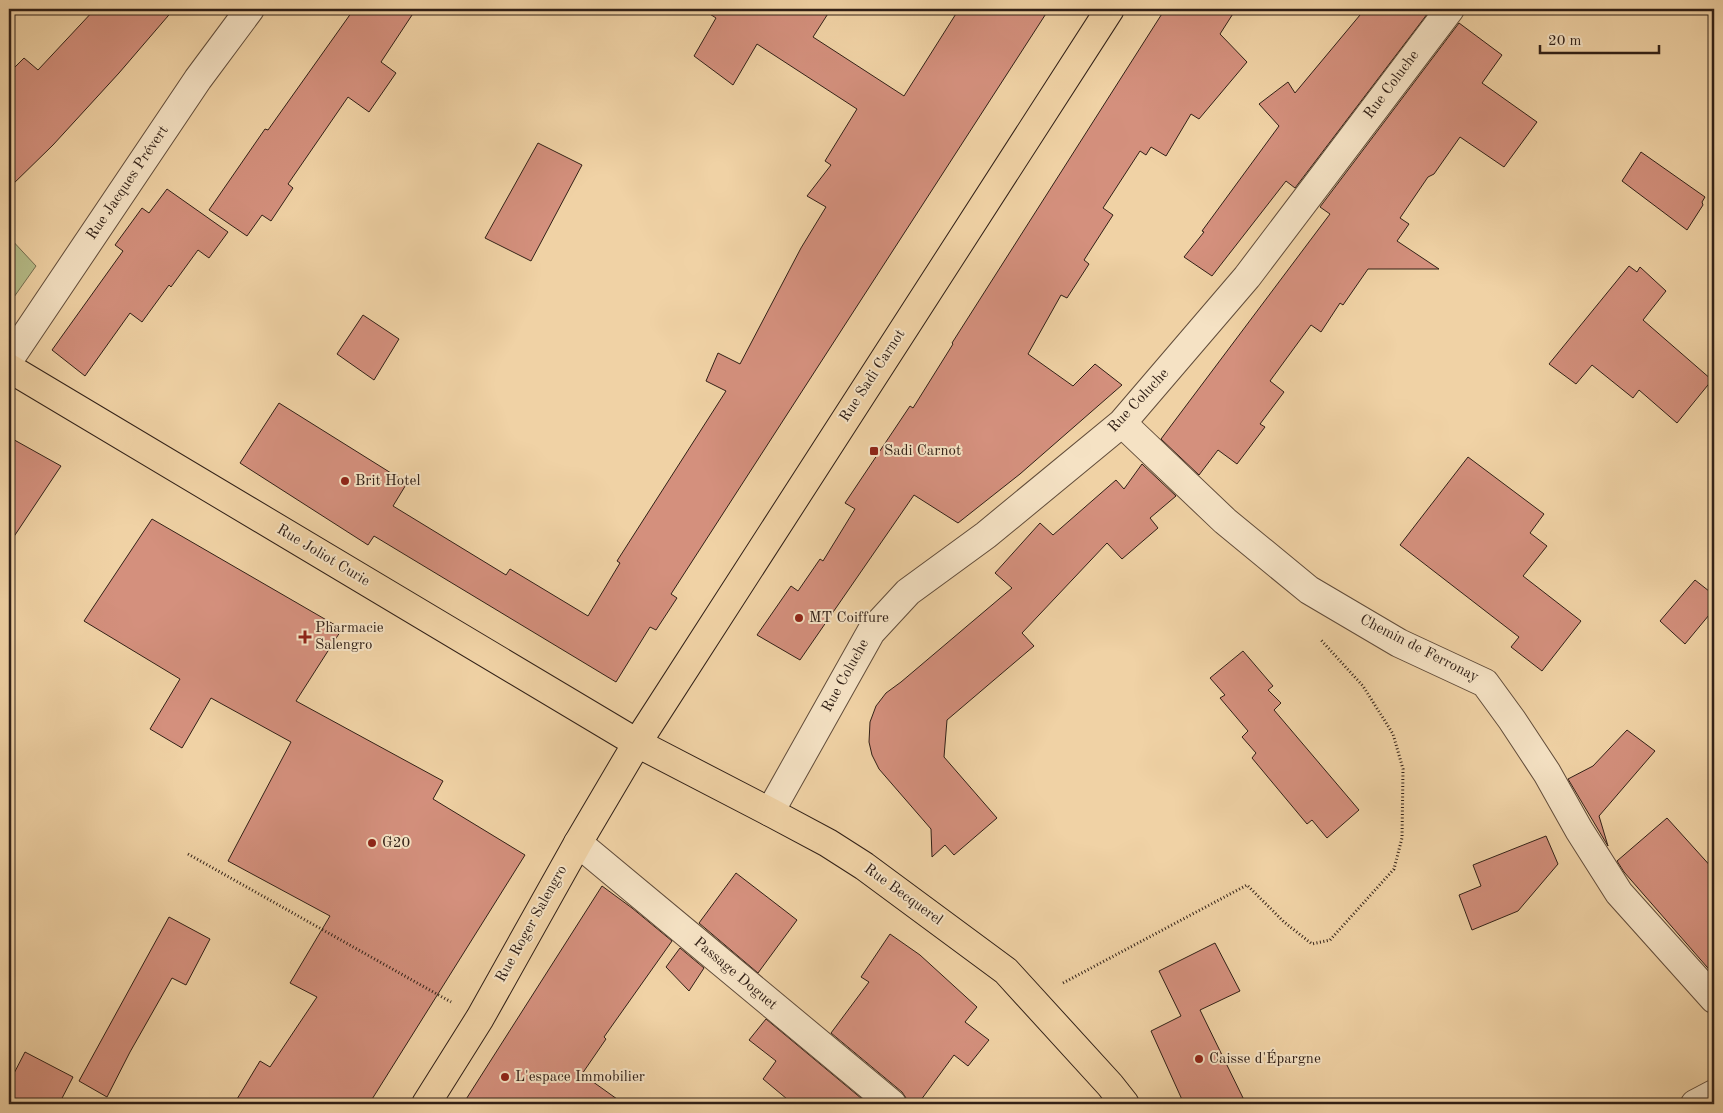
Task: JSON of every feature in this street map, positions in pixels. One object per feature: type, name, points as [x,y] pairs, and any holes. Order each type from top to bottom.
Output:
[{"type":"main road","name":"Rue Sadi Carnot","points":[[636,743],[1110,9]]},
{"type":"main road","name":"Rue Joliot Curie","points":[[9,368],[636,743]]},
{"type":"main road","name":"Rue Becquerel","points":[[636,743],[828,843],[864,866],[1006,971],[1125,1104]]},
{"type":"main road","name":"Rue Roger Salengro","points":[[426,1104],[480,1018],[636,743]]},
{"type":"street","name":"Rue Jacques Prévert","points":[[9,360],[198,79],[250,9]]},
{"type":"street","name":"Rue Coluche","points":[[770,812],[871,632],[908,592],[986,535],[1122,423],[1247,277],[1450,9]]},
{"type":"street","name":"Chemin de Ferronay","points":[[1122,423],[1225,521],[1309,590],[1399,643],[1485,683],[1537,758],[1579,830],[1619,892],[1714,999]]},
{"type":"street","name":"Passage Doguet","points":[[578,843],[892,1104]]},
{"type":"street","points":[[1695,1104],[1714,1094]]},
{"type":"path","points":[[1031,999],[1246,885],[1284,922],[1312,944],[1330,940],[1394,869],[1402,838],[1403,769],[1393,734],[1363,686],[1318,637]]},
{"type":"path","points":[[188,854],[480,1018]]},
{"type":"green space","points":[[9,237],[36,266],[9,304]]},
{"type":"building","points":[[95,9],[174,9],[53,145],[9,188],[9,73],[24,58],[38,70]]},
{"type":"building","points":[[354,9],[416,9],[381,62],[396,73],[369,112],[348,97],[288,184],[293,188],[271,221],[262,215],[247,236],[209,210],[265,129],[268,130]]},
{"type":"building","points":[[702,9],[831,9],[813,37],[904,96],[959,9],[1049,9],[671,594],[677,598],[656,630],[650,627],[616,682],[374,536],[368,545],[240,463],[279,403],[407,483],[393,506],[506,575],[510,569],[588,616],[620,563],[617,561],[726,391],[706,381],[718,353],[740,364],[801,248],[826,207],[807,196],[831,165],[825,161],[857,109],[757,44],[733,85],[694,56],[716,18]]},
{"type":"building","points":[[1165,9],[1236,9],[1220,34],[1247,62],[1199,119],[1191,114],[1166,156],[1151,147],[1146,155],[1140,151],[1103,208],[1113,215],[1084,260],[1089,264],[1067,298],[1061,295],[1028,354],[1073,386],[1095,364],[1122,385],[1020,474],[958,523],[914,495],[800,660],[757,635],[791,586],[798,591],[820,559],[823,561],[855,509],[845,503],[910,406],[913,408],[952,343]]},
{"type":"building","points":[[1365,9],[1431,9],[1295,188],[1286,181],[1212,276],[1184,257],[1204,232],[1202,231],[1279,126],[1259,104],[1288,82],[1295,93]]},
{"type":"building","points":[[1459,23],[1502,55],[1482,83],[1537,122],[1504,167],[1460,137],[1434,174],[1428,177],[1400,218],[1409,224],[1397,241],[1439,269],[1368,269],[1343,305],[1340,303],[1321,332],[1311,325],[1270,381],[1284,392],[1260,424],[1265,427],[1237,464],[1218,450],[1199,475],[1161,439],[1330,214],[1320,207]]},
{"type":"building","points":[[538,143],[582,165],[531,261],[485,238]]},
{"type":"building","points":[[1641,152],[1705,197],[1702,202],[1703,205],[1687,230],[1622,181]]},
{"type":"building","points":[[167,189],[228,232],[209,258],[198,250],[142,322],[130,313],[85,376],[52,350],[123,251],[115,245],[142,208],[149,213]]},
{"type":"building","points":[[1629,266],[1637,272],[1640,267],[1666,291],[1643,320],[1712,380],[1677,423],[1639,390],[1633,398],[1592,365],[1576,384],[1549,364]]},
{"type":"building","points":[[363,315],[399,339],[374,380],[337,354]]},
{"type":"building","points":[[9,437],[61,466],[9,544]]},
{"type":"building","points":[[1468,457],[1544,514],[1530,533],[1547,546],[1523,576],[1581,621],[1542,671],[1511,647],[1519,637],[1400,545]]},
{"type":"building","points":[[1142,464],[1176,496],[1150,518],[1158,528],[1122,559],[1107,543],[1022,633],[1034,646],[947,720],[944,757],[997,818],[954,855],[945,845],[932,857],[931,829],[879,769],[872,755],[869,742],[870,722],[876,706],[886,693],[1012,588],[995,573],[1040,523],[1053,535],[1116,480],[1124,489]]},
{"type":"building","points":[[152,519],[342,629],[296,701],[443,781],[433,799],[525,855],[369,1104],[234,1104],[260,1061],[270,1067],[317,997],[290,983],[330,916],[228,861],[291,742],[211,698],[182,748],[150,729],[180,679],[84,621]]},
{"type":"building","points":[[1695,580],[1714,595],[1714,609],[1685,644],[1660,621]]},
{"type":"building","points":[[1243,651],[1273,686],[1268,690],[1281,703],[1274,710],[1359,810],[1327,838],[1312,820],[1307,824],[1252,758],[1256,753],[1242,737],[1248,731],[1220,698],[1225,695],[1210,678]]},
{"type":"building","points":[[1627,730],[1655,751],[1599,816],[1608,846],[1568,779],[1593,766]]},
{"type":"building","points":[[1667,818],[1714,870],[1714,975],[1624,872],[1617,861]]},
{"type":"building","points":[[1546,836],[1558,864],[1518,911],[1472,930],[1459,895],[1481,886],[1473,865]]},
{"type":"building","points":[[736,873],[797,920],[758,973],[699,923]]},
{"type":"building","points":[[602,886],[672,941],[604,1037],[606,1039],[582,1074],[624,1104],[463,1104]]},
{"type":"building","points":[[169,917],[210,939],[186,985],[172,978],[107,1097],[79,1081]]},
{"type":"building","points":[[890,934],[920,955],[977,1007],[965,1022],[989,1040],[968,1066],[954,1055],[918,1104],[907,1104],[902,1092],[831,1033],[869,982],[861,977]]},
{"type":"building","points":[[1215,943],[1240,991],[1200,1010],[1246,1104],[1184,1104],[1151,1031],[1181,1016],[1159,971]]},
{"type":"building","points":[[680,948],[704,968],[689,991],[666,967]]},
{"type":"building","points":[[766,1019],[868,1104],[793,1104],[763,1079],[776,1061],[749,1040]]},
{"type":"building","points":[[25,1052],[73,1077],[59,1104],[9,1104],[9,1083]]},
{"type":"place","name":"Sadi Carnot","points":[[874,451]]},
{"type":"place","name":"Brit Hotel","points":[[345,481]]},
{"type":"place","name":"MT Coiffure","points":[[799,618]]},
{"type":"place","name":"Pharmacie Salengro","points":[[305,637]]},
{"type":"place","name":"G20","points":[[372,843]]},
{"type":"place","name":"Caisse d'Épargne","points":[[1199,1059]]},
{"type":"place","name":"L'espace Immobilier","points":[[505,1077]]}]
